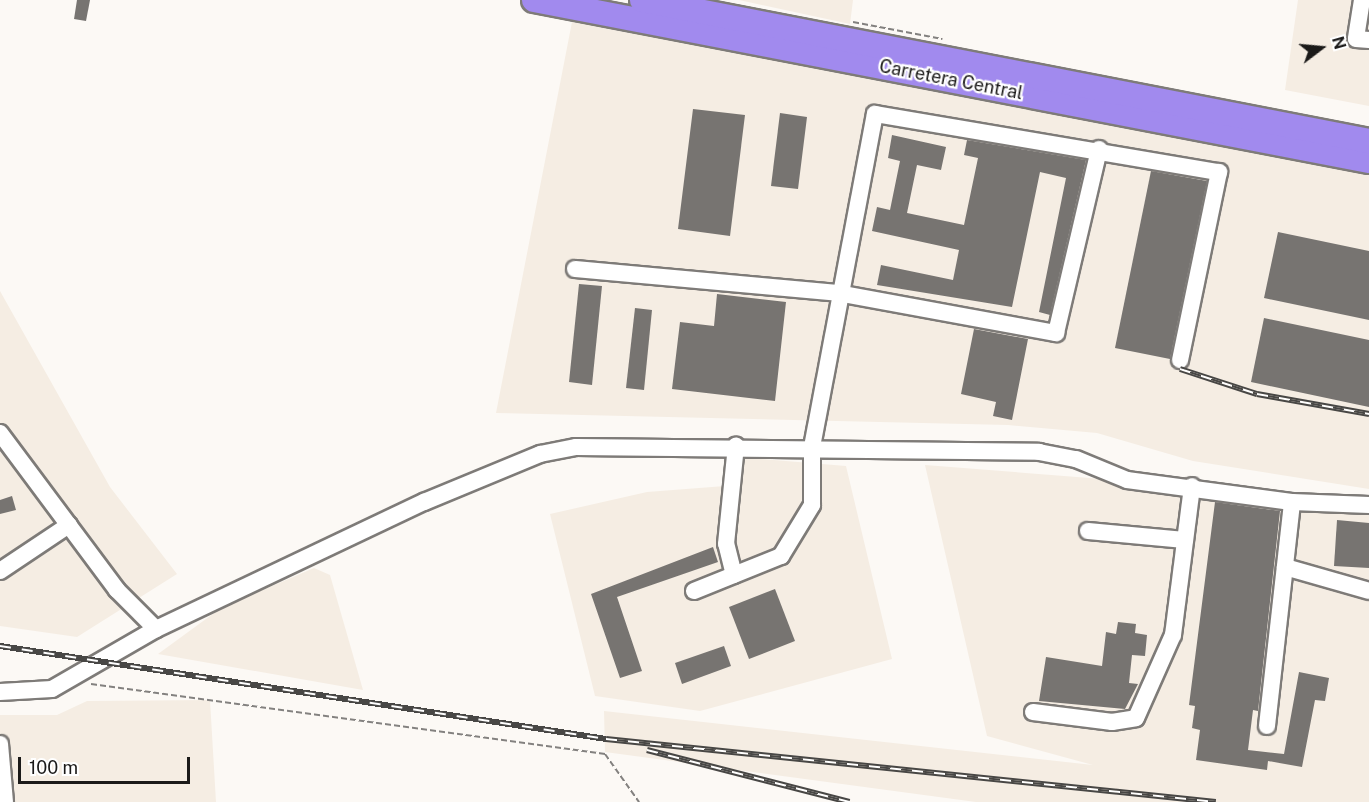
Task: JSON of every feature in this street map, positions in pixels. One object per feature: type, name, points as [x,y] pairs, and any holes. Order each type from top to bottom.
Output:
[{"type":"highway","name":"Carretera Central","points":[[534,0],[570,4],[1369,160]]},
{"type":"highway","name":"Carretera Central","points":[[642,0],[1369,141]]},
{"type":"street","points":[[1362,0],[1356,39],[1369,40]]},
{"type":"street","points":[[694,591],[781,556],[812,505],[812,447],[837,293],[875,114],[1099,149],[1219,172],[1180,360]]},
{"type":"street","points":[[575,269],[837,293],[1056,333],[1099,149]]},
{"type":"street","points":[[0,433],[117,590],[156,629]]},
{"type":"street","points":[[734,575],[726,544],[736,446]]},
{"type":"street","points":[[0,692],[30,693],[70,681],[156,629],[424,502],[540,454],[576,447],[736,446],[1039,452],[1076,459],[1127,480],[1192,486],[1292,501],[1369,505]]},
{"type":"street","points":[[1034,712],[1112,722],[1136,718],[1173,635],[1192,486]]},
{"type":"street","points":[[1268,726],[1292,501]]},
{"type":"street","points":[[0,571],[69,525]]},
{"type":"street","points":[[1088,531],[1185,540]]},
{"type":"street","points":[[1285,567],[1369,591]]},
{"type":"street","points":[[0,744],[5,802]]},
{"type":"path","points":[[70,681],[605,754],[639,802]]},
{"type":"shaded area","points":[[739,0],[853,0],[850,24]]},
{"type":"shaded area","points":[[1298,0],[1369,0],[1369,106],[1285,90]]},
{"type":"shaded area","points":[[572,22],[1369,172],[1369,489],[1193,461],[1097,433],[1008,425],[496,413]]},
{"type":"shaded area","points":[[0,291],[110,487],[177,574],[77,637],[0,626]]},
{"type":"shaded area","points":[[725,456],[846,466],[892,659],[700,711],[595,696],[550,514],[647,492],[725,486]]},
{"type":"shaded area","points":[[925,465],[1192,486],[1369,509],[1369,802],[976,802],[605,752],[604,711],[1093,765],[987,736]]},
{"type":"shaded area","points":[[314,568],[330,575],[363,690],[158,654],[221,608]]},
{"type":"shaded area","points":[[210,700],[216,802],[0,802],[0,715],[57,715],[87,701]]},
{"type":"building","points":[[77,0],[90,0],[86,21],[74,19]]},
{"type":"building","points":[[693,109],[745,115],[730,236],[678,229]]},
{"type":"building","points":[[780,113],[807,117],[798,189],[771,186]]},
{"type":"building","points":[[892,135],[946,147],[941,170],[917,165],[907,213],[964,225],[978,158],[964,155],[967,140],[1086,160],[1050,315],[1039,312],[1066,178],[1040,172],[1012,307],[877,285],[881,265],[953,280],[959,250],[872,231],[877,207],[890,210],[900,161],[888,158]]},
{"type":"building","points":[[1151,171],[1207,181],[1170,359],[1115,348]]},
{"type":"building","points":[[1278,232],[1369,251],[1369,320],[1264,298]]},
{"type":"building","points":[[579,284],[602,286],[592,385],[569,382]]},
{"type":"building","points":[[717,294],[786,302],[775,401],[672,389],[680,322],[714,326]]},
{"type":"building","points":[[635,308],[652,310],[644,390],[626,388]]},
{"type":"building","points":[[1264,318],[1369,340],[1369,407],[1251,382]]},
{"type":"building","points":[[974,329],[1028,339],[1012,420],[993,416],[996,402],[961,394]]},
{"type":"building","points":[[12,496],[16,510],[0,514],[0,500]]},
{"type":"building","points":[[1215,502],[1280,511],[1258,711],[1253,710],[1248,750],[1284,754],[1299,672],[1329,678],[1325,701],[1315,700],[1302,767],[1268,761],[1267,770],[1196,760],[1200,730],[1192,728],[1195,706],[1189,705]]},
{"type":"building","points":[[1337,520],[1369,523],[1369,568],[1334,566]]},
{"type":"building","points":[[713,547],[718,562],[617,597],[642,671],[620,678],[591,594]]},
{"type":"building","points":[[775,589],[795,641],[749,659],[729,607]]},
{"type":"building","points":[[1118,622],[1136,624],[1135,633],[1147,635],[1145,656],[1132,655],[1129,683],[1138,684],[1125,709],[1039,701],[1046,657],[1102,666],[1106,632],[1116,634]]},
{"type":"building","points":[[724,646],[731,666],[682,684],[675,663]]},
{"type":"railway","points":[[1180,369],[1257,394],[1369,414]]},
{"type":"railway","points":[[0,646],[606,739],[1216,802]]},
{"type":"railway","points":[[647,750],[849,802]]}]
